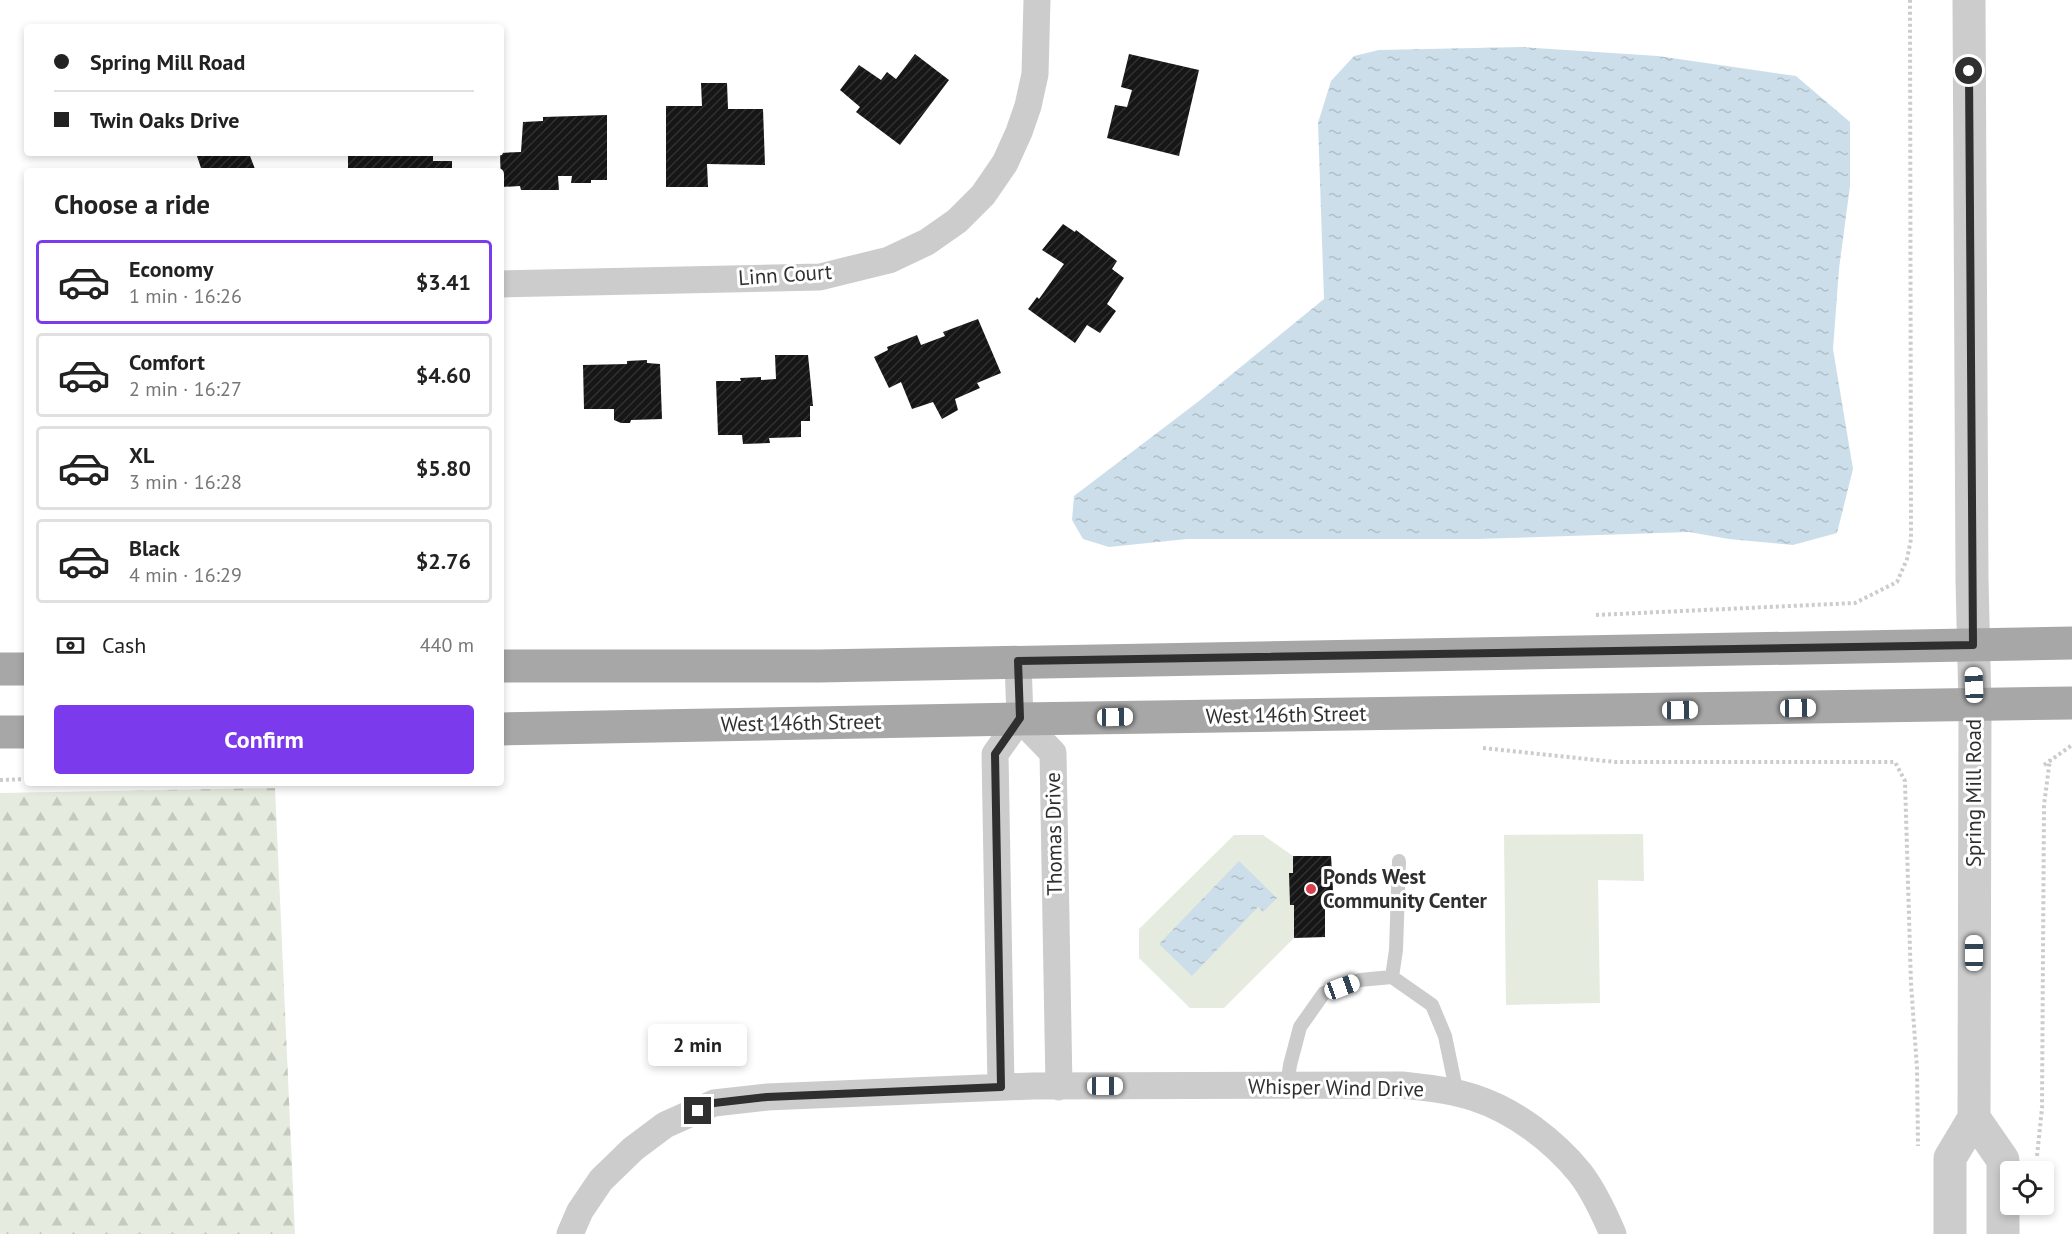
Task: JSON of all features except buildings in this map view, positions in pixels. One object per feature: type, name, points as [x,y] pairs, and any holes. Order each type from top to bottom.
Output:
[{"type":"main road","points":[[504,666],[808,666],[2072,643]]},
{"type":"main road","points":[[0,669],[24,669]]},
{"type":"main road","name":"West 146th Street","points":[[504,729],[1020,718],[2072,703]]},
{"type":"main road","points":[[0,732],[24,732]]},
{"type":"street","name":"Linn Court","points":[[504,284],[820,277],[889,260],[927,242],[957,221],[982,195],[1005,163],[1028,106],[1035,74],[1037,0]]},
{"type":"street","name":"Spring Mill Road","points":[[1969,0],[1975,705],[1974,1119]]},
{"type":"street","points":[[1001,1087],[995,754],[1020,718],[1018,661]]},
{"type":"street","name":"Thomas Drive","points":[[1020,718],[1053,753],[1059,1087]]},
{"type":"street","name":"Whisper Wind Drive","points":[[570,1234],[580,1211],[601,1180],[633,1149],[665,1125],[714,1103],[767,1097],[1032,1086],[1402,1086],[1441,1090],[1476,1098],[1515,1117],[1552,1144],[1580,1173],[1599,1203],[1613,1234]]},
{"type":"street","points":[[1950,1234],[1950,1158],[1974,1119],[2003,1160],[2003,1234]]},
{"type":"lane","points":[[1392,977],[1396,950],[1399,861]]},
{"type":"lane","points":[[1287,1086],[1300,1027],[1324,993],[1360,980],[1392,977],[1432,1005],[1445,1036],[1457,1094]]},
{"type":"path","points":[[1897,582],[1907,558],[1911,539],[1910,0]]},
{"type":"path","points":[[2044,765],[2072,745]]},
{"type":"path","points":[[1478,748],[1615,762],[1895,762],[1905,781],[1911,984],[1917,1068],[1918,1151]]},
{"type":"path","points":[[2037,1161],[2042,1108],[2043,805],[2050,759]]},
{"type":"path","points":[[0,780],[24,779]]},
{"type":"green space","points":[[275,788],[295,1234],[0,1234],[0,793]]},
{"type":"green space","points":[[1643,834],[1644,881],[1598,880],[1600,1003],[1506,1005],[1504,835]]},
{"type":"green space","points":[[1234,835],[1263,835],[1293,856],[1331,856],[1334,908],[1325,908],[1325,937],[1294,938],[1224,1008],[1190,1008],[1139,958],[1139,929]]},
{"type":"water","points":[[1522,47],[1658,56],[1796,76],[1850,122],[1850,186],[1839,269],[1833,349],[1853,469],[1837,533],[1793,545],[1729,539],[1689,532],[1477,539],[1187,539],[1109,547],[1083,539],[1072,520],[1074,496],[1199,401],[1324,299],[1318,123],[1331,81],[1354,56],[1379,50]]},
{"type":"water","points":[[1239,861],[1277,898],[1263,912],[1258,907],[1192,976],[1159,944]]},
{"type":"place","name":"Ponds West Community Center","points":[[1311,889]]},
{"type":"route","points":[[698,1111],[714,1103],[767,1097],[1001,1087],[995,754],[1020,718],[1018,661],[1973,645],[1969,71]]}]
